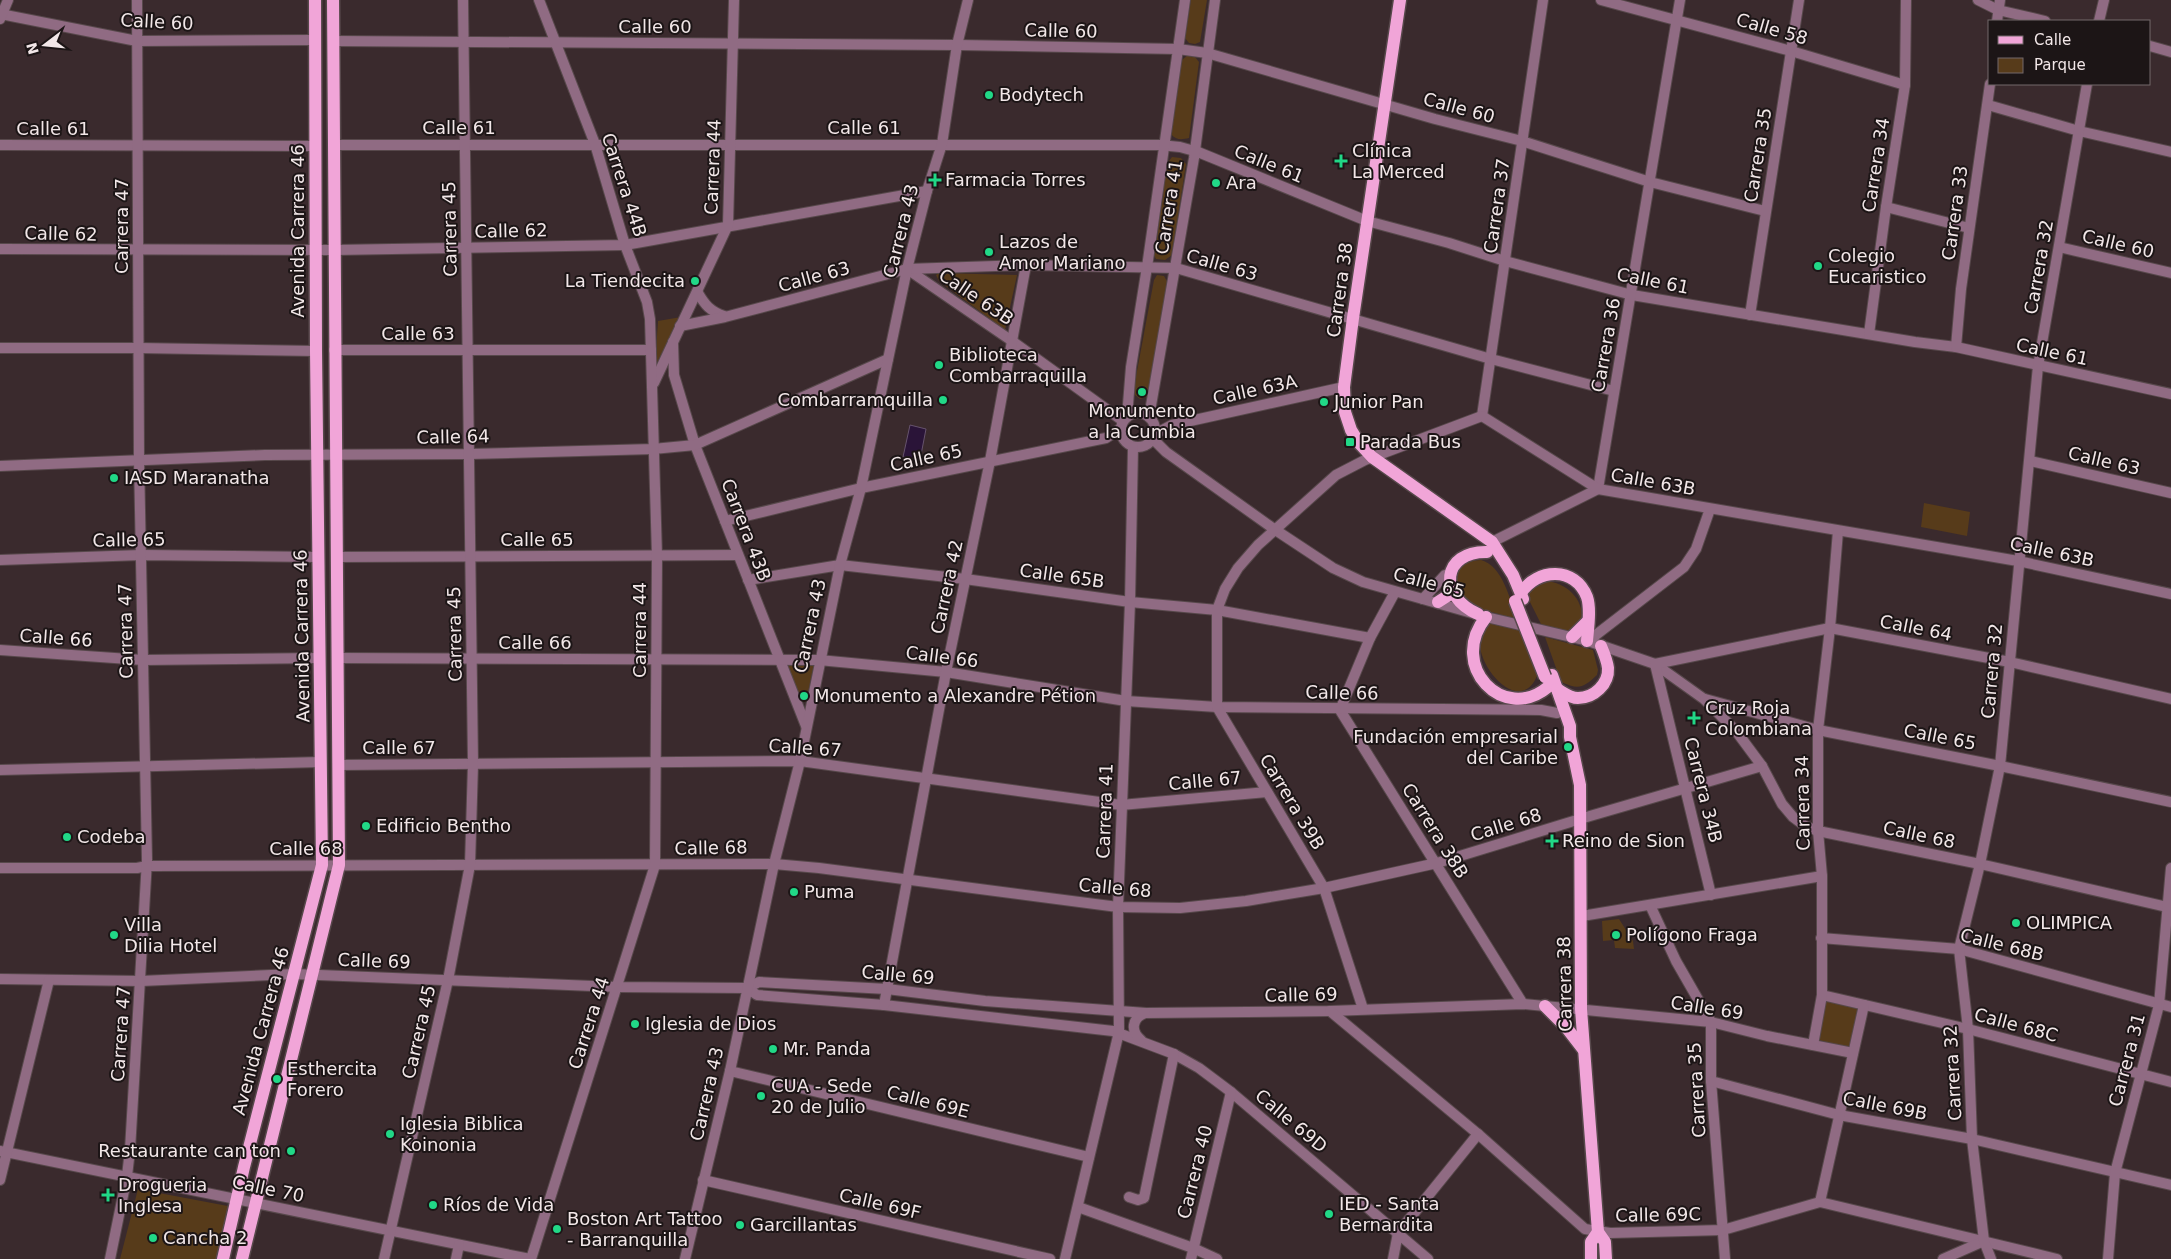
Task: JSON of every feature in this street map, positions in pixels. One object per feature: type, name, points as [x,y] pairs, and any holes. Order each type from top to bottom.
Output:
[{"type":"main road","name":"Avenida Carrera 46","points":[[223,1259],[236,1200],[322,866],[316,351],[315,0]]},
{"type":"main road","name":"Avenida Carrera 46","points":[[242,1259],[339,865],[333,0]]},
{"type":"main road","name":"Carrera 38","points":[[1400,0],[1353,318],[1344,387],[1345,412],[1351,430],[1359,443],[1372,457],[1472,528],[1489,547],[1499,567],[1520,598],[1551,682],[1570,726],[1570,737],[1580,785],[1581,1010],[1598,1232],[1605,1242],[1606,1259]]},
{"type":"main road","points":[[1489,547],[1468,554],[1456,564],[1450,578],[1452,593],[1458,603],[1482,615],[1472,647],[1474,664],[1481,679],[1498,693],[1514,698],[1531,697],[1541,693],[1551,682],[1566,696],[1578,698],[1589,696],[1599,690],[1606,680],[1608,670],[1606,657],[1601,646]]},
{"type":"main road","points":[[1520,598],[1532,580],[1540,576],[1549,574],[1566,577],[1576,582],[1587,596],[1589,614],[1587,641]]},
{"type":"main road","points":[[1438,602],[1452,593]]},
{"type":"main road","points":[[1572,637],[1587,622]]},
{"type":"main road","name":"Carrera 38","points":[[1551,682],[1556,708],[1563,729],[1570,737]]},
{"type":"main road","points":[[1545,1006],[1566,1026],[1584,1051]]},
{"type":"main road","name":"Carrera 38","points":[[1591,1259],[1591,1242],[1598,1232]]},
{"type":"street","points":[[1,16],[8,0]]},
{"type":"street","name":"Carrera 47","points":[[110,1259],[127,1176],[147,866],[139,460],[137,0]]},
{"type":"street","name":"Carrera 45","points":[[384,1259],[448,980],[470,865],[473,764],[464,0]]},
{"type":"street","name":"Carrera 44B","points":[[539,0],[554,44],[595,144],[625,245],[647,302],[650,319],[652,386]]},
{"type":"street","name":"Carrera 44","points":[[531,1259],[655,865],[657,556],[652,386],[680,326],[698,293],[728,225],[734,0]]},
{"type":"street","name":"Carrera 43","points":[[685,1259],[730,1071],[774,864],[800,761],[840,565],[861,488],[907,269],[927,190],[942,144],[957,45],[968,0]]},
{"type":"street","name":"Carrera 41","points":[[1123,422],[1185,0]]},
{"type":"street","name":"Carrera 41","points":[[1151,419],[1195,151],[1215,0]]},
{"type":"street","name":"Carrera 37","points":[[1482,416],[1543,0]]},
{"type":"street","name":"Calle 58","points":[[1601,0],[1677,19],[1905,85]]},
{"type":"street","name":"Carrera 36","points":[[1598,489],[1680,0]]},
{"type":"street","name":"Carrera 35","points":[[1750,315],[1798,0]]},
{"type":"street","name":"Carrera 34","points":[[1869,334],[1905,85],[1906,0]]},
{"type":"street","points":[[1978,0],[2042,20]]},
{"type":"street","points":[[2100,20],[2104,0]]},
{"type":"street","points":[[1997,20],[1999,5]]},
{"type":"street","name":"Calle 60","points":[[1,16],[137,40],[315,40]]},
{"type":"street","name":"Calle 60","points":[[334,40],[554,44],[957,45],[1178,49],[1207,53],[1435,119],[1522,141],[1650,182],[1765,211]]},
{"type":"street","points":[[2151,46],[2171,52]]},
{"type":"street","name":"Carrera 33","points":[[1956,347],[1961,289],[1990,85]]},
{"type":"street","name":"Carrera 32","points":[[1991,1259],[1984,1241],[1972,1139],[1968,1029],[1959,949],[1980,864],[2000,766],[2038,366],[2087,85]]},
{"type":"street","points":[[1988,106],[2079,131],[2171,152]]},
{"type":"street","name":"Calle 61","points":[[0,145],[316,146]]},
{"type":"street","name":"Calle 61","points":[[334,145],[1164,145],[1195,151],[1367,221],[1632,295],[1956,347],[2171,394]]},
{"type":"street","name":"Calle 62","points":[[0,249],[138,251],[334,250],[625,245],[927,190]]},
{"type":"street","points":[[1886,207],[1969,228]]},
{"type":"street","name":"Calle 60","points":[[2059,247],[2171,272]]},
{"type":"street","name":"Calle 63","points":[[680,326],[725,317],[907,269],[1026,265],[1176,268],[1491,359],[1614,391]]},
{"type":"street","name":"Carrera 42","points":[[884,1005],[946,672],[990,461],[1026,265]]},
{"type":"street","name":"Calle 63B","points":[[907,269],[1012,341],[1123,422]]},
{"type":"street","points":[[698,293],[712,312],[725,317]]},
{"type":"street","name":"Carrera 43B","points":[[673,342],[674,375],[695,445],[806,726]]},
{"type":"street","points":[[0,348],[316,351]]},
{"type":"street","name":"Calle 63","points":[[334,350],[651,350]]},
{"type":"street","name":"Calle 64","points":[[0,466],[317,454],[469,454],[653,449],[695,445],[888,359]]},
{"type":"street","name":"Calle 63A","points":[[1154,436],[1172,425],[1344,387]]},
{"type":"street","points":[[1136,413],[1151,419],[1154,436],[1145,447],[1129,445],[1123,422],[1136,413]]},
{"type":"street","points":[[1217,707],[1217,610],[1225,589],[1238,568],[1274,529],[1336,475],[1372,457],[1482,416]]},
{"type":"street","name":"Calle 63B","points":[[1482,416],[1598,489],[2018,561],[2171,594]]},
{"type":"street","name":"Calle 63A","points":[[1151,419],[1172,425]]},
{"type":"street","name":"Calle 65","points":[[1106,438],[1123,422]]},
{"type":"street","name":"Calle 65","points":[[1154,436],[1166,452],[1274,529],[1333,568],[1363,582],[1482,615],[1587,641],[1655,664],[1704,699],[1736,731],[1762,766]]},
{"type":"street","name":"Calle 65","points":[[725,521],[861,488],[1106,438],[1129,445]]},
{"type":"street","name":"Carrera 41","points":[[1065,1259],[1118,1032],[1120,1012],[1118,908],[1130,602],[1129,445]]},
{"type":"street","name":"Calle 65","points":[[1145,447],[1166,452]]},
{"type":"street","name":"Calle 63","points":[[2030,461],[2171,493]]},
{"type":"street","points":[[1489,547],[1598,489]]},
{"type":"street","points":[[1587,641],[1684,567],[1696,549],[1710,509]]},
{"type":"street","name":"Carrera 34","points":[[1813,1045],[1822,995],[1822,876],[1818,831],[1818,730],[1830,628],[1838,531]]},
{"type":"street","name":"Calle 65","points":[[0,560],[141,555],[318,557]]},
{"type":"street","name":"Calle 65","points":[[336,557],[738,555]]},
{"type":"street","name":"Calle 65B","points":[[748,580],[840,565],[965,579],[1130,602],[1217,610],[1370,638]]},
{"type":"street","points":[[1424,599],[1445,575]]},
{"type":"street","points":[[1340,710],[1370,638],[1395,592]]},
{"type":"street","name":"Calle 64","points":[[1655,664],[1830,628],[2010,662],[2171,699]]},
{"type":"street","name":"Calle 66","points":[[0,650],[143,660],[320,658]]},
{"type":"street","name":"Calle 66","points":[[337,658],[820,660],[946,672],[1126,701],[1217,707],[1340,710],[1540,710],[1556,708]]},
{"type":"street","name":"Carrera 34B","points":[[1655,664],[1711,895]]},
{"type":"street","name":"Calle 65","points":[[1704,699],[1818,730],[2171,802]]},
{"type":"street","name":"Carrera 39B","points":[[1217,707],[1324,888],[1360,1009]]},
{"type":"street","name":"Carrera 38B","points":[[1340,710],[1523,1004]]},
{"type":"street","name":"Calle 67","points":[[338,764],[800,761],[1121,805],[1267,792]]},
{"type":"street","points":[[0,770],[321,762]]},
{"type":"street","name":"Calle 68","points":[[0,868],[774,864],[1118,908],[1180,908],[1324,888],[1437,863],[1762,766],[1782,804],[1793,817],[1805,826],[1818,831],[1980,864],[2169,908]]},
{"type":"street","name":"Carrera 31","points":[[2108,1259],[2115,1173],[2158,1005],[2169,908],[2171,868]]},
{"type":"street","points":[[1582,916],[1822,876]]},
{"type":"street","name":"Carrera 35","points":[[1650,905],[1676,961],[1711,1022],[1711,1081],[1725,1259]]},
{"type":"street","name":"Calle 68B","points":[[1821,938],[1959,949],[2158,1005],[2171,1007]]},
{"type":"street","name":"Calle 69","points":[[0,980],[141,981],[294,974],[617,987],[747,988],[759,982],[887,989],[985,1001],[1146,1013],[1330,1011],[1523,1004],[1711,1022],[1853,1054]]},
{"type":"street","points":[[0,1180],[3,1152],[49,980]]},
{"type":"street","name":"Calle 69","points":[[747,988],[757,995],[884,1005],[1048,1022],[1118,1032]]},
{"type":"street","name":"Calle 68C","points":[[1822,995],[1968,1029],[2171,1082]]},
{"type":"street","points":[[984,1016],[985,1001]]},
{"type":"street","points":[[1820,1202],[1864,1005]]},
{"type":"street","points":[[1351,1027],[1352,1017],[1360,1009]]},
{"type":"street","name":"Calle 69C","points":[[1330,1011],[1478,1134],[1585,1229],[1610,1233],[1723,1230],[1820,1202],[2057,1259]]},
{"type":"street","points":[[1142,1040],[1136,1035],[1134,1025],[1140,1015],[1146,1013]]},
{"type":"street","name":"Calle 69D","points":[[1118,1032],[1174,1054],[1200,1068],[1231,1092],[1428,1259]]},
{"type":"street","points":[[1129,1197],[1138,1200],[1144,1198],[1174,1054]]},
{"type":"street","name":"Calle 69E","points":[[730,1071],[1089,1157]]},
{"type":"street","name":"Calle 69B","points":[[1711,1081],[1839,1115],[1972,1139],[2171,1185]]},
{"type":"street","name":"Carrera 40","points":[[1191,1259],[1231,1092]]},
{"type":"street","points":[[1393,1259],[1398,1233],[1478,1134]]},
{"type":"street","name":"Calle 70","points":[[3,1152],[531,1259]]},
{"type":"street","name":"Calle 69F","points":[[703,1180],[1050,1259]]},
{"type":"street","points":[[1078,1207],[1193,1248],[1217,1259]]},
{"type":"street","points":[[1943,1259],[1984,1241]]},
{"type":"street","points":[[456,1259],[460,1245]]},
{"type":"green space","points":[[1191,0],[1207,0],[1200,42],[1195,44],[1189,43],[1185,38]]},
{"type":"green space","points":[[1188,55],[1195,57],[1199,62],[1189,138],[1179,139],[1171,134],[1182,60]]},
{"type":"green space","points":[[1172,157],[1181,158],[1186,164],[1172,255],[1165,260],[1156,259],[1152,252],[1166,165]]},
{"type":"green space","points":[[939,273],[1017,275],[1005,330],[939,281],[936,275]]},
{"type":"green space","points":[[1157,275],[1164,276],[1168,283],[1149,396],[1140,399],[1135,395],[1134,387],[1154,280]]},
{"type":"green space","points":[[681,317],[655,366],[658,321]]},
{"type":"green space","points":[[1924,503],[1970,512],[1967,536],[1921,527]]},
{"type":"green space","points":[[1481,560],[1489,563],[1500,576],[1517,619],[1477,608],[1466,602],[1455,583],[1456,577],[1460,569],[1467,563]]},
{"type":"green space","points":[[1548,581],[1563,586],[1579,602],[1582,617],[1581,625],[1568,633],[1541,624],[1530,602],[1529,589],[1540,582]]},
{"type":"green space","points":[[1489,623],[1521,631],[1537,676],[1530,687],[1521,691],[1511,690],[1494,676],[1482,654],[1480,644]]},
{"type":"green space","points":[[1545,637],[1593,650],[1598,670],[1597,675],[1588,683],[1577,687],[1561,682]]},
{"type":"green space","points":[[787,663],[814,664],[806,702],[800,702]]},
{"type":"green space","name":"Polígono Fraga","points":[[1619,919],[1633,941],[1634,949],[1615,948],[1614,940],[1603,941],[1602,921]]},
{"type":"green space","points":[[1827,998],[1860,1008],[1852,1048],[1818,1040]]},
{"type":"green space","points":[[138,1189],[233,1207],[220,1259],[120,1259]]},
{"type":"shaded area","points":[[910,425],[926,429],[920,460],[903,457]]},
{"type":"place","name":"Bodytech","points":[[989,95]]},
{"type":"place","name":"Clínica La Merced","points":[[1341,161]]},
{"type":"place","name":"Farmacia Torres","points":[[935,180]]},
{"type":"place","name":"Ara","points":[[1216,183]]},
{"type":"place","name":"Lazos de Amor Mariano","points":[[989,252]]},
{"type":"place","name":"Colegio Eucaristico","points":[[1818,266]]},
{"type":"place","name":"La Tiendecita","points":[[695,281]]},
{"type":"place","name":"Biblioteca Combarraquilla","points":[[939,365]]},
{"type":"place","name":"Monumento a la Cumbia","points":[[1142,392]]},
{"type":"place","name":"Combarramquilla","points":[[943,400]]},
{"type":"place","name":"Junior Pan","points":[[1324,402]]},
{"type":"place","name":"Parada Bus","points":[[1350,442]]},
{"type":"place","name":"IASD Maranatha","points":[[114,478]]},
{"type":"place","name":"Monumento a Alexandre Pétion","points":[[804,696]]},
{"type":"place","name":"Cruz Roja Colombiana","points":[[1694,718]]},
{"type":"place","name":"Fundación empresarial del Caribe","points":[[1568,747]]},
{"type":"place","name":"Edificio Bentho","points":[[366,826]]},
{"type":"place","name":"Codeba","points":[[67,837]]},
{"type":"place","name":"Reino de Sion","points":[[1552,841]]},
{"type":"place","name":"Puma","points":[[794,892]]},
{"type":"place","name":"OLIMPICA","points":[[2016,923]]},
{"type":"place","name":"Villa Dilia Hotel","points":[[114,935]]},
{"type":"place","name":"Polígono Fraga","points":[[1616,935]]},
{"type":"place","name":"Iglesia de Dios","points":[[635,1024]]},
{"type":"place","name":"Mr. Panda","points":[[773,1049]]},
{"type":"place","name":"Esthercita Forero","points":[[277,1079]]},
{"type":"place","name":"CUA - Sede 20 de Julio","points":[[761,1096]]},
{"type":"place","name":"Iglesia Biblica Koinonia","points":[[390,1134]]},
{"type":"place","name":"Restaurante can ton","points":[[291,1151]]},
{"type":"place","name":"Drogueria Inglesa","points":[[108,1195]]},
{"type":"place","name":"Ríos de Vida","points":[[433,1205]]},
{"type":"place","name":"IED - Santa Bernardita","points":[[1329,1214]]},
{"type":"place","name":"Garcillantas","points":[[740,1225]]},
{"type":"place","name":"Boston Art Tattoo - Barranquilla","points":[[557,1229]]},
{"type":"place","name":"Cancha 2","points":[[153,1238]]}]
